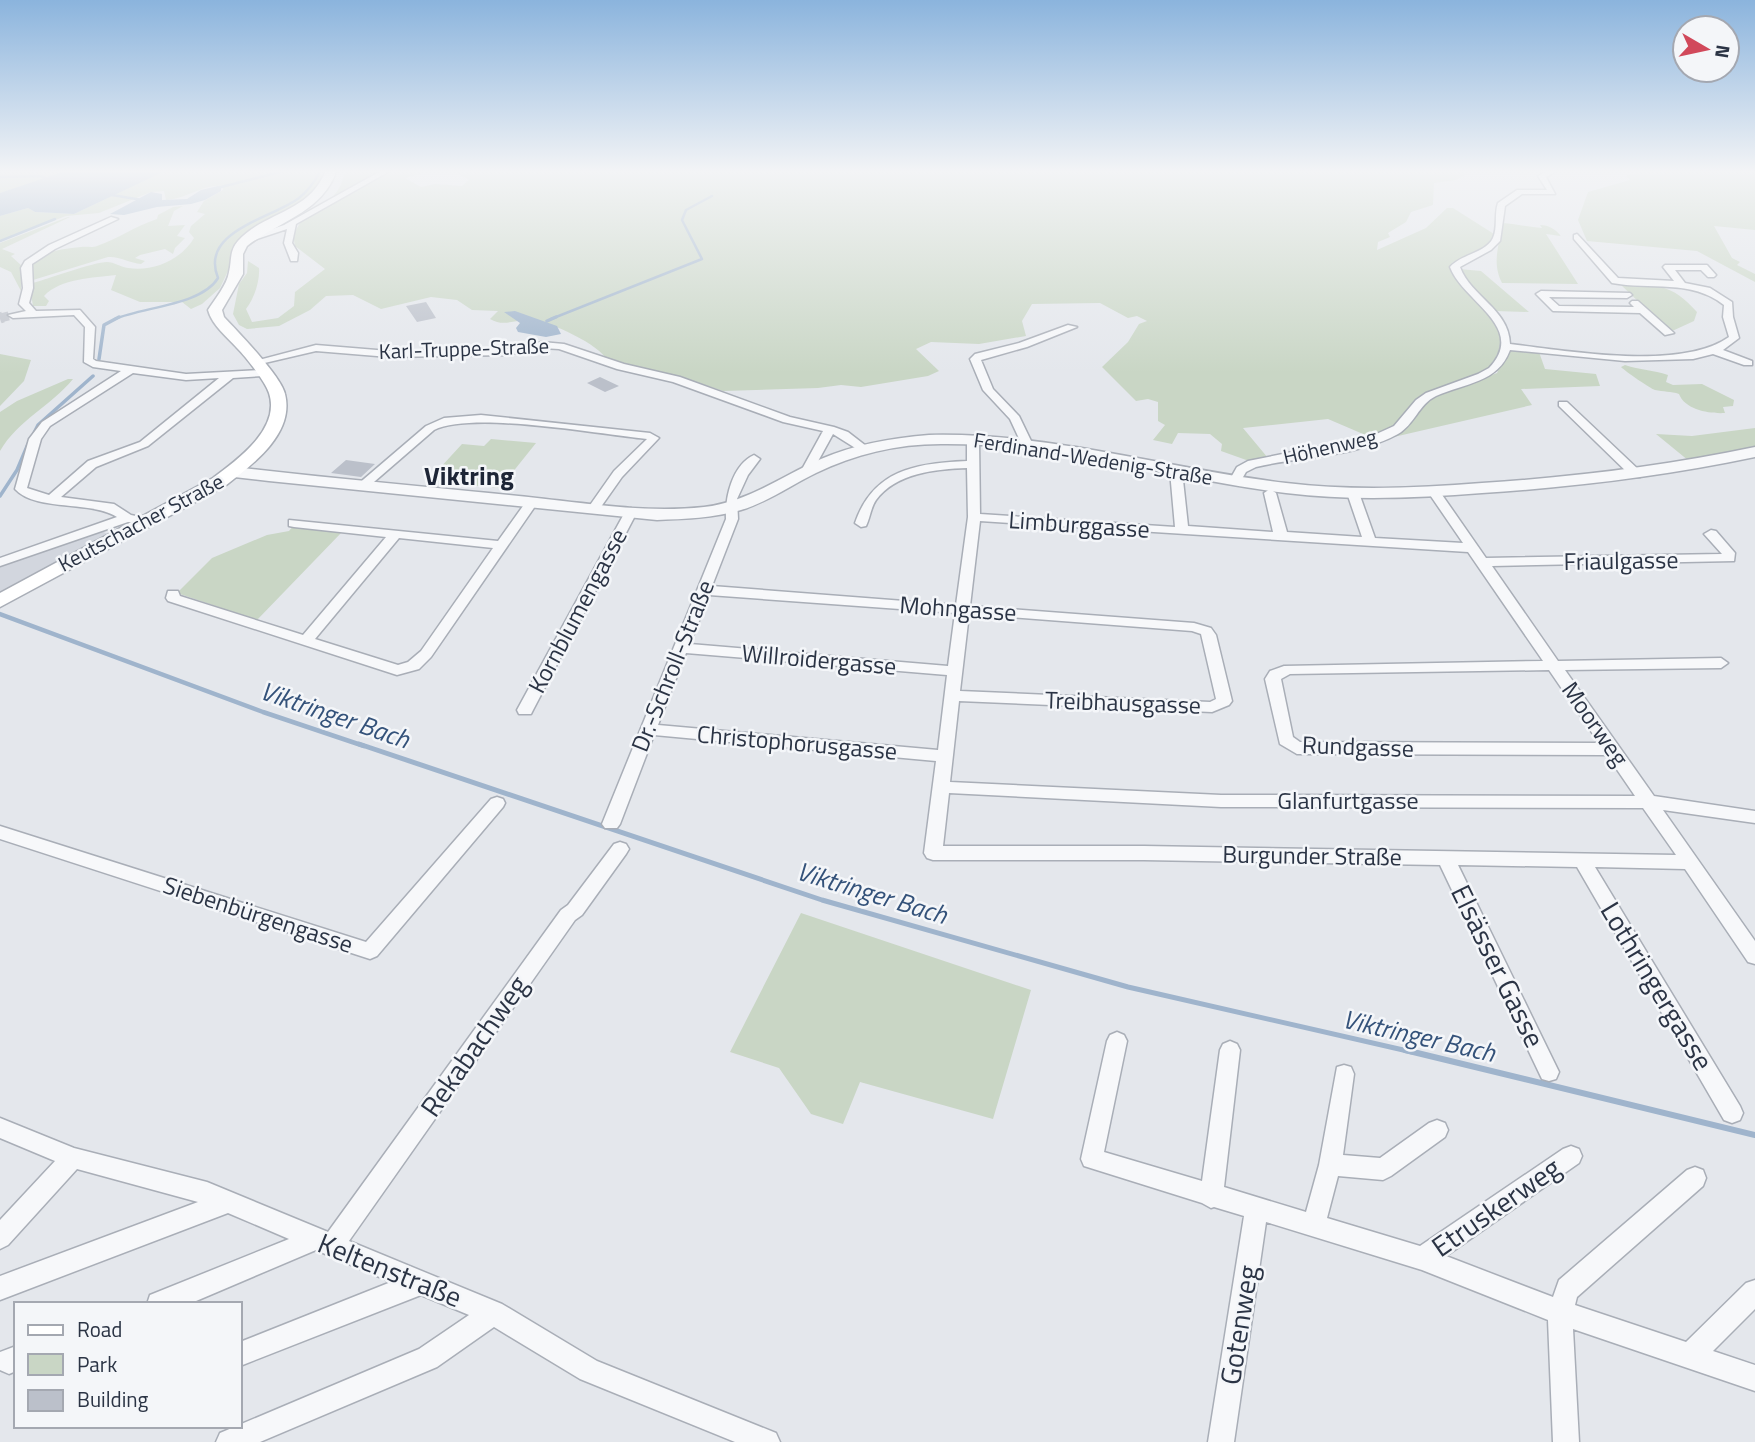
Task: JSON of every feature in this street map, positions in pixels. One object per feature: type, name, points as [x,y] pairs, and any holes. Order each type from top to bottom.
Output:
[{"type":"main road","name":"Keutschacher Straße","points":[[1,600],[136,520],[234,472],[259,448],[276,417],[277,393],[217,318],[215,310],[236,274],[237,254],[248,239]]},
{"type":"street","points":[[31,313],[24,304],[28,284],[26,268],[32,259],[72,239]]},
{"type":"street","points":[[288,239],[294,259]]},
{"type":"street","points":[[1496,239],[1494,243],[1459,261],[1455,267],[1459,278],[1486,304],[1501,326],[1505,334],[1504,346],[1643,358],[1680,357],[1713,350],[1734,338],[1728,317],[1729,304],[1711,292],[1682,285],[1615,281]]},
{"type":"street","points":[[1579,239],[1627,295],[1669,333]]},
{"type":"street","points":[[1682,285],[1668,267],[1704,267],[1711,275]]},
{"type":"street","points":[[1627,295],[1541,295],[1553,307],[1560,309],[1643,310]]},
{"type":"street","name":"Karl-Truppe-Straße","points":[[31,313],[70,311],[83,317],[90,327],[88,360],[97,365],[186,377],[228,377],[316,348],[389,354],[507,352],[542,345],[560,346],[621,366],[676,379],[787,420],[830,429],[844,434],[864,449]]},
{"type":"street","points":[[13,315],[31,313]]},
{"type":"street","points":[[1027,445],[1015,418],[988,390],[975,359],[1072,327]]},
{"type":"street","name":"Höhenweg","points":[[1235,481],[1241,470],[1252,464],[1344,448],[1394,432],[1426,396],[1478,380],[1494,371],[1504,346]]},
{"type":"street","points":[[1713,350],[1748,363]]},
{"type":"street","points":[[130,370],[55,417],[35,439],[21,489],[26,493],[51,499],[110,507],[136,520]]},
{"type":"street","points":[[51,499],[92,464],[144,444],[228,377]]},
{"type":"street","points":[[1563,404],[1636,474]]},
{"type":"street","points":[[363,485],[429,428],[457,419],[481,418],[653,438],[618,474],[594,508]]},
{"type":"street","points":[[807,471],[830,429]]},
{"type":"street","points":[[941,787],[965,610],[974,517],[972,439]]},
{"type":"street","name":"Ferdinand-Wedenig-Straße","points":[[234,472],[631,512],[691,513],[731,508],[768,494],[807,471],[864,449],[914,440],[972,439],[1027,445],[1235,481],[1353,493],[1434,492],[1636,474],[1755,452]]},
{"type":"street","name":"Dr.-Schroll-Straße","points":[[611,824],[732,519],[731,499],[742,474],[754,459]]},
{"type":"street","points":[[861,523],[869,499],[885,485],[915,471],[972,464]]},
{"type":"street","name":"Limburggasse","points":[[1176,471],[1183,530]]},
{"type":"street","name":"Moorweg","points":[[1434,492],[1755,956]]},
{"type":"street","points":[[1270,493],[1281,536]]},
{"type":"street","points":[[1353,493],[1370,542]]},
{"type":"street","points":[[173,594],[173,598],[397,670],[413,667],[426,654],[532,502]]},
{"type":"street","name":"Kornblumengasse","points":[[525,710],[631,512]]},
{"type":"street","name":"Limburggasse","points":[[974,517],[1178,532],[1183,530],[1474,548]]},
{"type":"street","name":"Keutschacher Straße","points":[[0,562],[136,520]]},
{"type":"street","points":[[294,523],[502,545]]},
{"type":"street","points":[[306,642],[395,534]]},
{"type":"street","name":"Friaulgasse","points":[[1484,562],[1729,558],[1728,553],[1711,534]]},
{"type":"street","name":"Mohngasse","points":[[704,590],[1194,627],[1206,631],[1209,635]]},
{"type":"street","name":"Treibhausgasse","points":[[954,696],[1220,706],[1224,701],[1209,635]]},
{"type":"street","name":"Willroidergasse","points":[[681,648],[957,671]]},
{"type":"street","points":[[1554,665],[1721,663]]},
{"type":"street","name":"Rundgasse","points":[[1554,665],[1289,669],[1275,674],[1273,679],[1286,740],[1297,748],[1613,749]]},
{"type":"street","name":"Christophorusgasse","points":[[648,729],[945,756]]},
{"type":"street","name":"Glanfurtgasse","points":[[941,787],[1222,801],[1650,802],[1755,817]]},
{"type":"street","name":"Burgunder Straße","points":[[941,787],[933,853],[1144,853],[1691,862]]},
{"type":"street","name":"Siebenbürgengasse","points":[[0,832],[370,951],[497,803]]},
{"type":"street","name":"Rekabachweg","points":[[324,1243],[620,849]]},
{"type":"street","name":"Elsässer Gasse","points":[[1446,859],[1549,1072]]},
{"type":"street","name":"Lothringergasse","points":[[1583,860],[1732,1113]]},
{"type":"street","name":"Etruskerweg","points":[[1117,1041],[1092,1159],[1211,1197],[1422,1258],[1560,1312],[1755,1378]]},
{"type":"street","points":[[1211,1197],[1230,1050]]},
{"type":"street","points":[[1314,1225],[1330,1165],[1344,1074]]},
{"type":"street","name":"Keltenstraße","points":[[0,1128],[73,1158],[206,1193],[493,1312],[515,1323],[563,1357],[589,1370],[767,1442]]},
{"type":"street","points":[[1330,1165],[1383,1168],[1437,1130]]},
{"type":"street","name":"Etruskerweg","points":[[1422,1258],[1571,1156]]},
{"type":"street","points":[[0,1237],[73,1158]]},
{"type":"street","points":[[1566,1442],[1560,1312],[1568,1289],[1695,1178]]},
{"type":"street","points":[[0,1288],[227,1202]]},
{"type":"street","name":"Gotenweg","points":[[1221,1442],[1257,1209]]},
{"type":"street","points":[[164,1302],[324,1243]]},
{"type":"street","points":[[242,1353],[420,1283]]},
{"type":"street","points":[[1689,1357],[1755,1292]]},
{"type":"street","points":[[229,1442],[428,1358],[493,1312]]},
{"type":"shaded area","points":[[102,531],[109,535],[0,595],[0,567]]},
{"type":"green space","points":[[23,239],[2,249],[15,254],[11,256],[22,266],[21,291],[11,272],[0,267],[0,243]]},
{"type":"green space","points":[[184,239],[173,254],[165,249],[135,258],[145,261],[141,264],[108,257],[33,280],[31,271],[34,263],[46,254],[64,249],[93,247],[112,240]]},
{"type":"green space","points":[[193,239],[243,239],[220,288],[202,304],[191,309],[182,302],[140,302],[111,290],[116,275],[68,282],[44,296],[49,301],[46,306],[33,306],[33,283],[101,263],[110,262],[137,269],[156,266],[182,253]]},
{"type":"green space","points":[[294,239],[1384,239],[1378,242],[1377,250],[1401,239],[1491,239],[1487,245],[1452,263],[1454,276],[1462,287],[1494,320],[1500,333],[1499,350],[1489,370],[1422,395],[1391,428],[1370,437],[1328,419],[1243,428],[1268,458],[1249,461],[1221,451],[1222,444],[1210,434],[1178,433],[1172,444],[1153,440],[1165,425],[1158,421],[1158,402],[1148,399],[1136,401],[1102,367],[1128,342],[1139,324],[1147,321],[1137,316],[1128,318],[1100,303],[1032,304],[1022,321],[1026,336],[979,344],[931,342],[916,349],[939,371],[928,376],[861,387],[841,385],[723,391],[684,378],[608,361],[585,341],[562,329],[532,320],[495,322],[490,319],[498,311],[472,310],[457,300],[431,297],[381,309],[353,295],[326,296],[310,310],[279,326],[247,329],[239,325],[233,314],[239,284],[247,273],[248,261],[259,268],[256,290],[246,309],[252,322],[278,318],[294,306],[295,292],[325,269],[295,246]]},
{"type":"green space","points":[[1500,239],[1549,239],[1578,284],[1502,283],[1497,260]]},
{"type":"green space","points":[[1721,239],[1732,258],[1740,262],[1737,265],[1755,274],[1755,282],[1697,251],[1587,241]]},
{"type":"green space","points":[[1459,269],[1481,271],[1529,312],[1495,311],[1461,275]]},
{"type":"green space","points":[[1620,284],[1654,286],[1671,291],[1697,312],[1694,321],[1670,332]]},
{"type":"green space","points":[[1508,350],[1539,352],[1545,369],[1596,374],[1600,386],[1521,389],[1532,405],[1372,442],[1435,395],[1497,373]]},
{"type":"green space","points":[[0,354],[31,360],[24,381],[0,406]]},
{"type":"green space","points":[[1625,365],[1668,375],[1666,382],[1673,385],[1702,384],[1734,400],[1733,406],[1723,407],[1725,413],[1699,410],[1687,404],[1679,394],[1649,387],[1621,367]]},
{"type":"green space","points":[[73,379],[16,430],[0,451],[0,412],[17,401]]},
{"type":"green space","points":[[1755,428],[1755,446],[1689,461],[1656,434],[1692,436]]},
{"type":"green space","points":[[491,439],[536,443],[500,488],[428,481],[462,444],[484,446]]},
{"type":"green space","points":[[294,525],[342,532],[257,620],[177,593],[212,558],[267,535],[289,531]]},
{"type":"green space","points":[[801,913],[1031,990],[993,1119],[860,1082],[843,1124],[811,1114],[779,1068],[730,1052]]},
{"type":"water","points":[[515,311],[557,326],[561,334],[546,337],[518,332],[516,328],[520,323],[504,312]]},
{"type":"building","points":[[426,302],[436,318],[417,322],[406,306]]},
{"type":"building","points":[[600,377],[619,386],[605,392],[587,383]]},
{"type":"building","points":[[346,460],[375,464],[361,477],[331,473]]},
{"type":"waterway","points":[[0,241],[4,239]]},
{"type":"waterway","name":"Viktringer Bach","points":[[116,319],[186,300],[210,287],[218,278],[215,262],[219,249],[227,239]]},
{"type":"waterway","points":[[556,317],[702,259],[692,239]]},
{"type":"waterway","points":[[547,321],[556,317]]},
{"type":"waterway","points":[[551,319],[556,317]]},
{"type":"waterway","name":"Viktringer Bach","points":[[99,359],[104,325],[116,319]]},
{"type":"waterway","name":"Viktringer Bach","points":[[34,433],[38,425],[93,376]]},
{"type":"waterway","name":"Viktringer Bach","points":[[0,496],[17,470],[28,444]]},
{"type":"waterway","name":"Viktringer Bach","points":[[0,614],[263,712],[364,746]]},
{"type":"waterway","name":"Viktringer Bach","points":[[359,744],[822,900],[1128,987],[1412,1052]]},
{"type":"waterway","name":"Viktringer Bach","points":[[1405,1050],[1755,1135]]},
{"type":"tunnel","points":[[3,317],[0,318],[13,315]]},
{"type":"district","name":"Viktring","points":[[469,476]]}]
